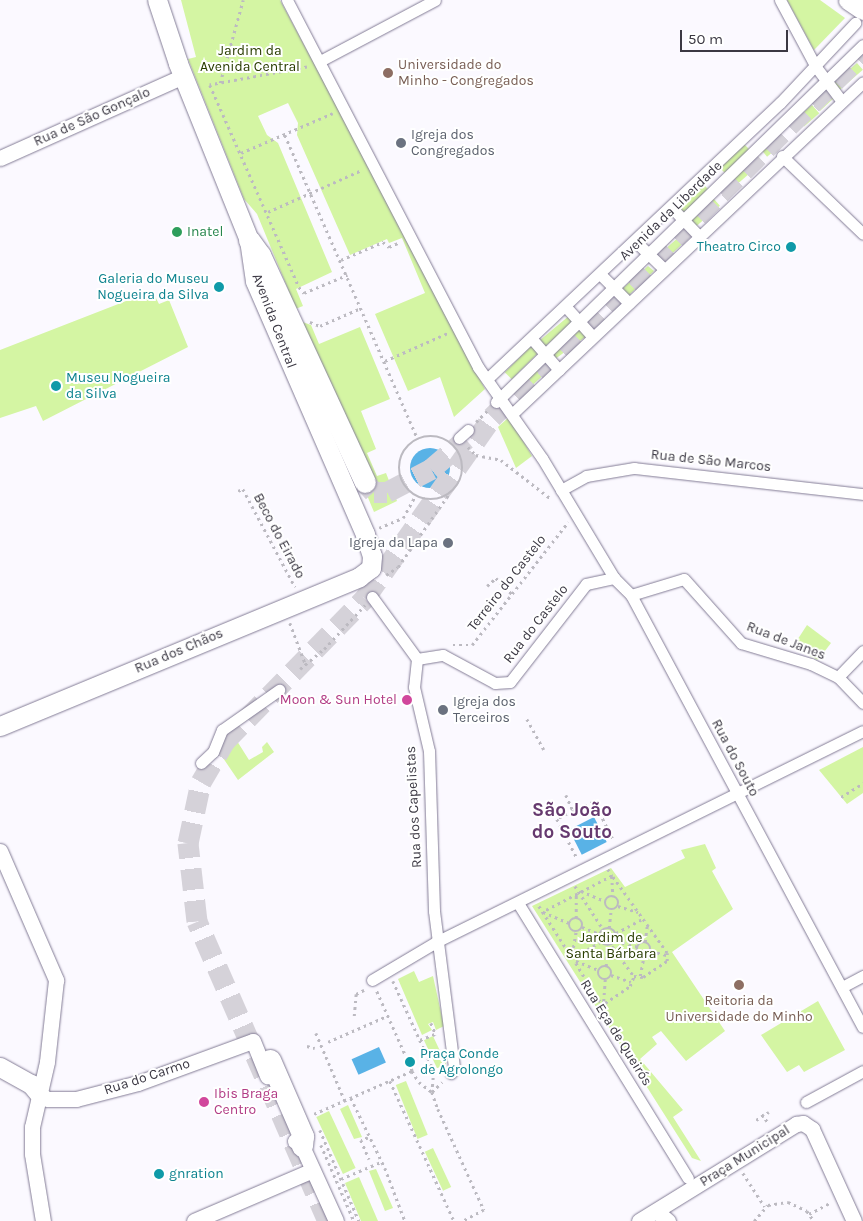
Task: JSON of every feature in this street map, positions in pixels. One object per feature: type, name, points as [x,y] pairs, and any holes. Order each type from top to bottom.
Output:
[{"type":"main road","points":[[249,240],[260,255],[365,482]]},
{"type":"main road","points":[[270,1060],[303,1136],[302,1146]]},
{"type":"street","name":"Avenida Central","points":[[158,0],[183,76],[249,240],[255,281],[372,556],[371,568],[359,577]]},
{"type":"street","points":[[287,0],[498,400]]},
{"type":"street","points":[[320,61],[435,0]]},
{"type":"street","points":[[780,0],[816,67],[841,100]]},
{"type":"street","points":[[487,379],[566,307],[816,67],[859,16],[848,0]]},
{"type":"street","name":"Avenida da Liberdade","points":[[498,400],[863,46]]},
{"type":"street","name":"Rua de São Gonçalo","points":[[0,158],[183,76]]},
{"type":"street","points":[[512,414],[806,133],[863,82]]},
{"type":"street","points":[[780,103],[806,133]]},
{"type":"street","points":[[745,136],[773,165]]},
{"type":"street","points":[[782,156],[863,234]]},
{"type":"street","points":[[706,173],[734,202]]},
{"type":"street","points":[[671,207],[698,236]]},
{"type":"street","points":[[635,241],[664,269]]},
{"type":"street","points":[[600,274],[629,303]]},
{"type":"street","points":[[566,307],[593,337]]},
{"type":"street","points":[[532,339],[559,370]]},
{"type":"street","name":"Rua do Souto","points":[[498,400],[512,414],[614,578],[629,592],[738,795],[813,942],[842,987],[863,1025]]},
{"type":"street","name":"Rua de São Marcos","points":[[561,490],[586,476],[634,468],[863,494]]},
{"type":"street","name":"Rua dos Chãos","points":[[0,726],[359,577]]},
{"type":"street","name":"Rua do Castelo","points":[[443,655],[494,683],[511,686],[586,584],[614,578]]},
{"type":"street","name":"Rua de Janes","points":[[629,592],[684,579],[741,643],[810,664],[841,680]]},
{"type":"street","points":[[372,597],[417,659],[443,655]]},
{"type":"street","points":[[863,651],[841,680],[863,703]]},
{"type":"street","name":"Rua dos Capelistas","points":[[417,659],[414,687],[429,750],[436,942],[454,1068],[451,1073]]},
{"type":"street","points":[[200,763],[213,752],[222,730],[279,690]]},
{"type":"street","points":[[370,984],[436,942],[738,795],[863,731]]},
{"type":"street","points":[[0,851],[56,980],[47,1062],[32,1120],[32,1154],[42,1221]]},
{"type":"street","name":"Rua Eça de Queirós","points":[[518,903],[688,1178]]},
{"type":"street","points":[[842,987],[863,976]]},
{"type":"street","name":"Rua do Carmo","points":[[40,1095],[48,1099],[76,1099],[129,1085],[253,1041],[294,1140],[302,1146]]},
{"type":"street","points":[[3,1069],[31,1084],[40,1095]]},
{"type":"street","points":[[806,1102],[863,1071]]},
{"type":"street","name":"Praça Municipal","points":[[662,1216],[796,1124],[803,1123],[812,1129],[854,1221]]},
{"type":"street","points":[[302,1146],[336,1221]]},
{"type":"street","points":[[194,1221],[313,1170]]},
{"type":"street","points":[[639,1221],[662,1216]]},
{"type":"path","points":[[220,83],[243,0]]},
{"type":"path","points":[[320,61],[312,66],[210,85],[304,293],[347,275]]},
{"type":"path","points":[[241,153],[344,108]]},
{"type":"path","points":[[285,135],[418,438]]},
{"type":"path","points":[[268,212],[372,164]]},
{"type":"path","points":[[341,260],[383,242],[389,247],[411,236]]},
{"type":"path","points":[[320,326],[361,308]]},
{"type":"path","points":[[385,361],[459,328]]},
{"type":"path","points":[[498,400],[464,434],[476,455],[501,460],[553,499]]},
{"type":"path","points":[[300,668],[324,649],[372,597],[382,578],[398,567],[449,494],[462,475],[460,454],[446,439],[435,436],[418,438],[407,446],[399,466],[404,486],[415,496],[432,500],[449,494]]},
{"type":"path","name":"Beco do Eirado","points":[[238,491],[243,488],[297,590]]},
{"type":"path","points":[[375,530],[403,518],[415,496]]},
{"type":"path","name":"Terreiro do Castelo","points":[[443,655],[454,645],[472,645],[560,530]]},
{"type":"path","points":[[487,586],[496,578],[512,594]]},
{"type":"path","points":[[287,615],[305,664]]},
{"type":"path","points":[[527,718],[544,750]]},
{"type":"path","points":[[841,797],[863,783]]},
{"type":"path","points":[[566,795],[573,811]]},
{"type":"path","points":[[583,870],[557,819],[594,800],[620,853]]},
{"type":"path","points":[[543,912],[612,876]]},
{"type":"path","points":[[612,876],[613,897],[618,906],[638,912]]},
{"type":"path","points":[[612,876],[667,956],[667,962],[640,976],[634,976]]},
{"type":"path","points":[[579,892],[605,901],[611,910],[609,928]]},
{"type":"path","points":[[570,922],[576,918],[579,892]]},
{"type":"path","points":[[579,892],[603,929]]},
{"type":"path","points":[[605,901],[613,897]]},
{"type":"path","points":[[611,910],[618,906]]},
{"type":"path","points":[[543,912],[570,922],[576,932]]},
{"type":"path","points":[[543,912],[572,954],[576,956]]},
{"type":"path","points":[[576,918],[583,923],[582,927]]},
{"type":"path","points":[[616,933],[642,919]]},
{"type":"path","points":[[647,925],[645,942],[651,951],[667,956]]},
{"type":"path","points":[[572,954],[576,932],[582,927]]},
{"type":"path","points":[[582,927],[599,934]]},
{"type":"path","points":[[609,928],[616,933],[616,941],[612,946],[607,947],[600,942],[599,934],[603,929],[609,928]]},
{"type":"path","points":[[616,941],[638,947],[644,956]]},
{"type":"path","points":[[576,956],[600,942]]},
{"type":"path","points":[[638,947],[645,942]]},
{"type":"path","points":[[612,946],[634,976]]},
{"type":"path","points":[[606,966],[607,947]]},
{"type":"path","points":[[640,976],[644,956],[651,951]]},
{"type":"path","points":[[576,956],[576,961],[598,1000],[602,1002]]},
{"type":"path","points":[[576,961],[598,970],[605,980]]},
{"type":"path","points":[[598,970],[606,966]]},
{"type":"path","points":[[606,966],[610,967],[611,975]]},
{"type":"path","points":[[388,971],[434,1071],[432,1092]]},
{"type":"path","points":[[611,975],[632,982]]},
{"type":"path","points":[[603,1008],[605,980],[611,975]]},
{"type":"path","points":[[602,1002],[632,982],[634,976]]},
{"type":"path","points":[[354,1016],[356,994],[370,984]]},
{"type":"path","points":[[381,1003],[412,1071],[419,1082],[432,1092],[484,1210],[463,1221]]},
{"type":"path","points":[[328,1042],[387,1016]]},
{"type":"path","points":[[431,1022],[434,1031]]},
{"type":"path","points":[[420,1040],[429,1034],[448,1028]]},
{"type":"path","points":[[316,1033],[345,1101]]},
{"type":"path","points":[[307,1046],[315,1048]]},
{"type":"path","points":[[314,1114],[412,1071]]},
{"type":"path","points":[[390,1081],[454,1221]]},
{"type":"path","points":[[351,1098],[368,1138],[381,1162],[405,1221]]},
{"type":"path","points":[[310,1105],[359,1221]]},
{"type":"path","points":[[756,1120],[769,1112]]},
{"type":"path","points":[[763,1115],[767,1121]]},
{"type":"path","points":[[368,1138],[361,1140],[369,1159]]},
{"type":"path","points":[[341,1179],[381,1162]]},
{"type":"path","points":[[328,1175],[337,1171]]},
{"type":"path","points":[[743,1173],[765,1208]]},
{"type":"path","points":[[809,1214],[833,1201]]},
{"type":"path","points":[[754,1221],[765,1208],[788,1202],[798,1205],[814,1221]]},
{"type":"green space","name":"Jardim da Avenida Central","points":[[181,0],[280,0],[402,227],[485,389],[454,417],[440,377],[408,391],[375,314],[425,293],[402,238],[389,243],[387,239],[350,255],[297,135],[298,123],[288,103],[258,116],[267,135],[278,143],[332,272],[296,289],[303,306],[293,310],[297,320],[311,325],[319,344],[360,327],[390,399],[361,411],[376,449],[367,453],[377,476],[386,473],[397,501],[374,512],[282,292],[288,289],[257,214],[244,199],[188,59],[196,57]]},
{"type":"green space","points":[[787,0],[820,0],[845,18],[814,50]]},
{"type":"green space","points":[[857,63],[863,70],[838,91],[832,85]]},
{"type":"green space","points":[[829,93],[834,98],[820,111],[814,104]]},
{"type":"green space","points":[[812,105],[819,113],[804,126],[797,118]]},
{"type":"green space","points":[[778,137],[783,143],[767,157],[762,150]]},
{"type":"green space","points":[[744,144],[750,150],[726,174],[720,168]]},
{"type":"green space","points":[[757,155],[763,162],[738,183],[732,177]]},
{"type":"green space","points":[[703,184],[708,189],[683,214],[678,209]]},
{"type":"green space","points":[[714,199],[720,206],[694,228],[688,221]]},
{"type":"green space","points":[[687,230],[692,235],[662,263],[656,257]]},
{"type":"green space","points":[[648,266],[654,271],[629,295],[622,289]]},
{"type":"green space","name":"Museu Nogueira da Silva","points":[[154,294],[159,304],[169,300],[188,347],[43,421],[36,406],[0,418],[0,350],[126,301]]},
{"type":"green space","points":[[570,315],[575,321],[545,347],[539,341]]},
{"type":"green space","points":[[581,329],[586,336],[553,360],[548,353]]},
{"type":"green space","points":[[533,344],[540,351],[512,379],[505,372]]},
{"type":"green space","points":[[547,360],[553,366],[522,395],[516,387]]},
{"type":"green space","points":[[509,417],[532,456],[516,468],[498,427]]},
{"type":"green space","points":[[807,625],[831,643],[818,660],[792,648]]},
{"type":"green space","points":[[237,741],[249,760],[263,752],[262,747],[267,742],[274,752],[238,780],[221,755]]},
{"type":"green space","points":[[863,747],[863,793],[847,804],[819,770]]},
{"type":"green space","name":"Jardim de Santa Bárbara","points":[[705,844],[716,868],[712,871],[733,909],[672,952],[725,1031],[686,1061],[661,1031],[652,1037],[657,1044],[640,1059],[683,1110],[673,1117],[701,1161],[692,1158],[532,906],[611,868],[625,887],[685,858],[681,850]]},
{"type":"green space","points":[[414,971],[419,982],[433,976],[444,1026],[436,1030],[433,1022],[428,1024],[432,1030],[422,1035],[398,979]]},
{"type":"green space","points":[[818,1001],[845,1050],[804,1072],[799,1065],[787,1072],[761,1035]]},
{"type":"green space","points":[[433,1036],[446,1064],[437,1068],[424,1040]]},
{"type":"green space","points":[[406,1081],[428,1135],[418,1139],[396,1085]]},
{"type":"green space","points":[[348,1105],[362,1137],[354,1139],[340,1109]]},
{"type":"green space","points":[[329,1111],[356,1168],[343,1174],[316,1117]]},
{"type":"green space","points":[[433,1148],[451,1187],[443,1191],[425,1152]]},
{"type":"green space","points":[[376,1169],[393,1208],[385,1211],[369,1171]]},
{"type":"green space","points":[[359,1177],[378,1221],[361,1221],[345,1183]]},
{"type":"water","points":[[426,448],[434,448],[441,451],[447,457],[450,468],[447,479],[441,485],[434,488],[426,488],[419,485],[413,479],[410,472],[410,464],[413,457],[419,451]]},
{"type":"water","points":[[594,817],[607,842],[582,855],[569,830]]},
{"type":"water","points":[[379,1047],[386,1063],[359,1075],[352,1059]]},
{"type":"tunnel","points":[[328,1221],[197,921],[188,843],[201,782],[225,741],[365,598],[492,417],[863,53]]},
{"type":"tunnel","points":[[365,482],[374,492],[387,492],[431,469],[466,439]]},
{"type":"place","name":"Universidade do Minho - Congregados","points":[[388,73]]},
{"type":"place","name":"Igreja dos Congregados","points":[[401,143]]},
{"type":"place","name":"Inatel","points":[[177,232]]},
{"type":"place","name":"Theatro Circo","points":[[791,247]]},
{"type":"place","name":"Galeria do Museu Nogueira da Silva","points":[[219,287]]},
{"type":"place","name":"Museu Nogueira da Silva","points":[[56,386]]},
{"type":"place","name":"Igreja da Lapa","points":[[448,543]]},
{"type":"place","name":"Moon & Sun Hotel","points":[[407,700]]},
{"type":"place","name":"Igreja dos Terceiros","points":[[443,710]]},
{"type":"place","name":"Reitoria da Universidade do Minho","points":[[739,985]]},
{"type":"place","name":"Praça Conde de Agrolongo","points":[[410,1062]]},
{"type":"place","name":"Ibis Braga Centro","points":[[204,1102]]},
{"type":"place","name":"gnration","points":[[159,1174]]},
{"type":"district","name":"São João do Souto","points":[[572,822]]}]
